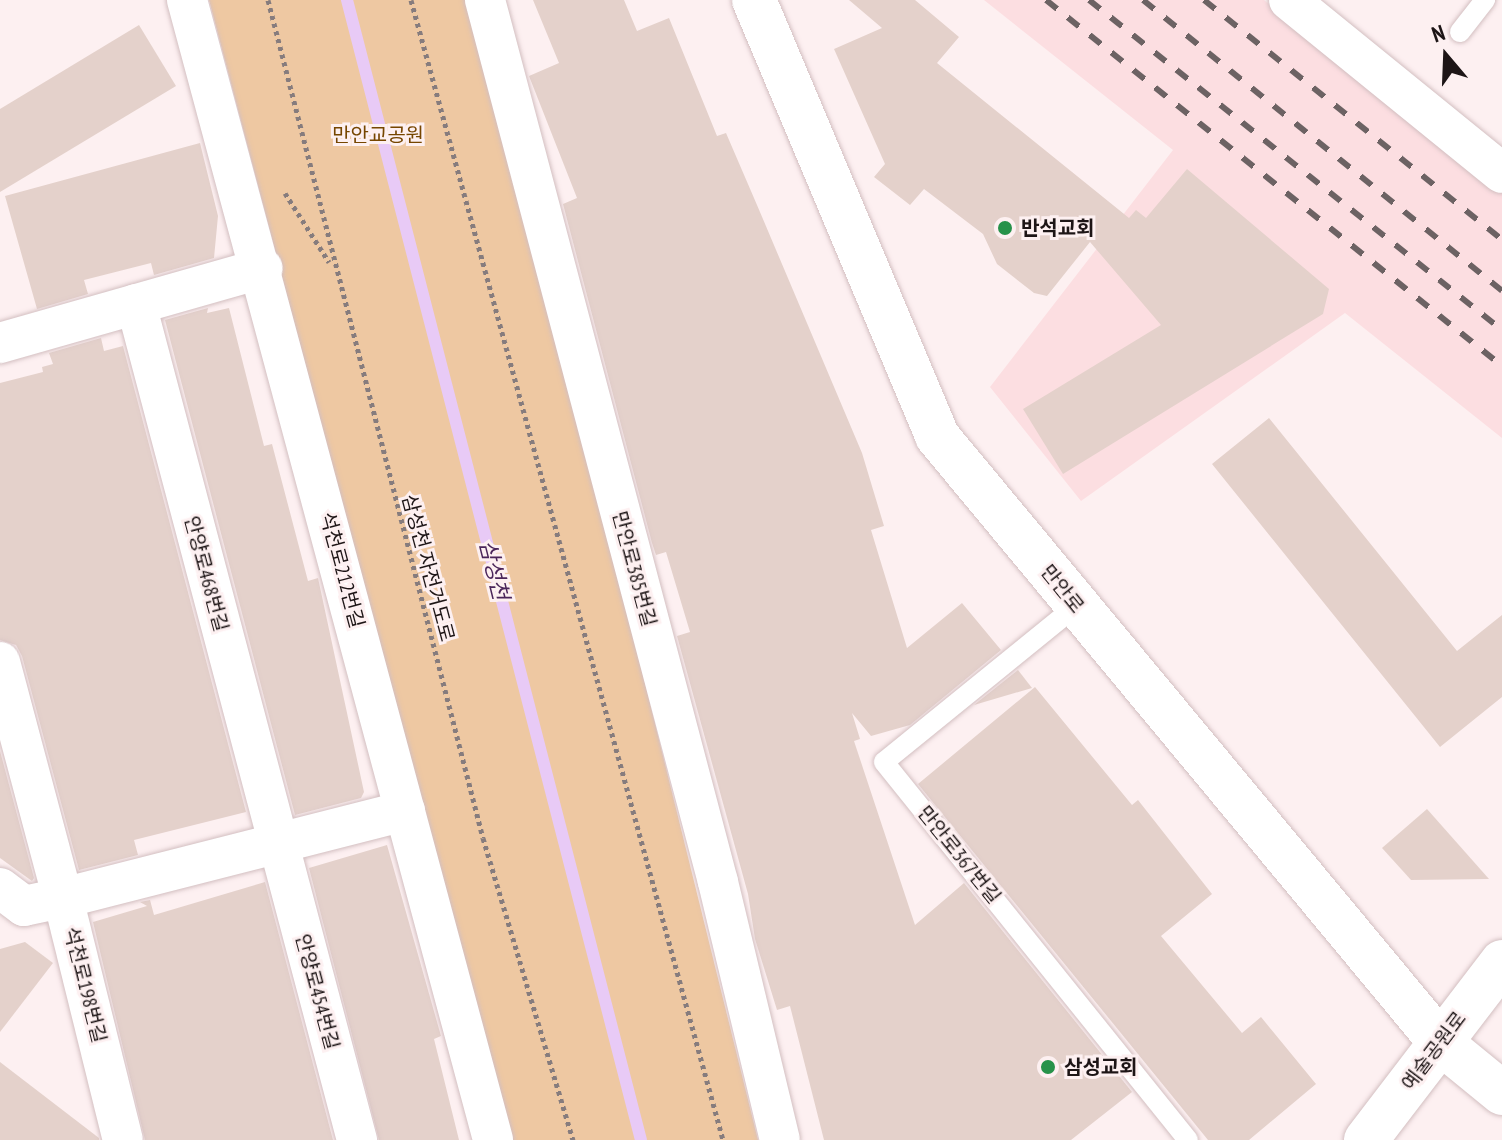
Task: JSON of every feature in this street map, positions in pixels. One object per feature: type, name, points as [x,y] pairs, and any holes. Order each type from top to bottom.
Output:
[{"type":"street","name":"석천로212번길","points":[[187,0],[263,268],[493,1140]]},
{"type":"street","name":"만안로385번길","points":[[485,0],[718,882],[780,1140]]},
{"type":"street","name":"만안로","points":[[754,0],[937,436],[1441,1043],[1502,1093]]},
{"type":"street","points":[[1289,0],[1502,173]]},
{"type":"street","points":[[0,343],[263,268]]},
{"type":"street","name":"안양로468번길","points":[[136,304],[277,843]]},
{"type":"street","points":[[0,662],[63,898],[405,811]]},
{"type":"street","name":"안양로454번길","points":[[277,843],[357,1140]]},
{"type":"street","name":"석천로198번길","points":[[0,888],[24,906],[63,898],[123,1140]]},
{"type":"street","name":"예술공원로","points":[[1366,1140],[1502,962]]},
{"type":"lane","points":[[1460,32],[1485,0]]},
{"type":"lane","name":"만안로367번길","points":[[1076,606],[884,762],[1188,1140]]},
{"type":"path","name":"삼성천 자전거도로","points":[[268,0],[479,823],[573,1140]]},
{"type":"path","points":[[411,0],[723,1140]]},
{"type":"shaded area","points":[[984,0],[1264,0],[1502,191],[1502,438],[1345,313],[1081,501],[990,387],[1173,150]]},
{"type":"green space","name":"만안교공원","points":[[209,0],[476,0],[758,1140],[510,1140]]},
{"type":"building","points":[[533,0],[624,0],[637,31],[669,18],[717,136],[726,133],[862,453],[884,526],[871,530],[907,648],[962,603],[1001,650],[910,725],[871,736],[852,713],[860,739],[854,741],[915,925],[964,883],[1132,1092],[1071,1140],[824,1140],[790,1006],[777,1010],[755,939],[748,894],[677,636],[690,632],[666,552],[656,555],[652,543],[563,204],[577,198],[529,76],[559,63]]},
{"type":"building","points":[[849,0],[915,0],[959,37],[937,63],[1129,218],[1136,210],[1146,218],[1187,169],[1329,289],[1323,314],[1063,474],[1023,409],[1161,325],[1090,242],[1047,296],[1034,293],[997,264],[983,234],[924,189],[910,205],[874,177],[885,164],[834,49],[882,28]]},
{"type":"building","points":[[139,25],[176,86],[0,192],[0,109]]},
{"type":"building","points":[[200,143],[218,216],[214,258],[154,275],[151,263],[84,280],[88,294],[37,309],[5,196]]},
{"type":"building","points":[[208,308],[207,313],[229,308],[264,446],[272,444],[308,581],[318,578],[364,792],[361,798],[295,815],[165,320]]},
{"type":"building","points":[[101,338],[104,351],[123,346],[246,812],[134,840],[138,855],[79,870],[22,656],[16,645],[0,640],[0,383],[43,372],[42,367],[53,364],[49,353]]},
{"type":"building","points":[[1269,418],[1457,651],[1502,615],[1502,697],[1440,747],[1212,464]]},
{"type":"building","points":[[1018,670],[1032,688],[974,705]]},
{"type":"building","points":[[1035,687],[1132,805],[1138,800],[1212,894],[1161,936],[1242,1033],[1261,1017],[1316,1084],[1249,1140],[1208,1140],[918,784]]},
{"type":"building","points":[[0,751],[34,878],[32,881],[0,858]]},
{"type":"building","points":[[1427,809],[1489,879],[1411,880],[1382,848]]},
{"type":"building","points":[[387,845],[441,1036],[434,1039],[459,1140],[379,1140],[309,868]]},
{"type":"building","points":[[265,882],[333,1140],[145,1140],[93,922],[147,906],[140,902],[150,900],[154,915]]},
{"type":"building","points":[[25,942],[53,963],[0,1032],[0,949]]},
{"type":"building","points":[[0,1062],[99,1138],[99,1140],[0,1140]]},
{"type":"waterway","name":"삼성천","points":[[347,0],[641,1140]]},
{"type":"railway","points":[[1046,0],[1502,366]]},
{"type":"railway","points":[[1089,0],[1502,330]]},
{"type":"railway","points":[[1143,0],[1502,291]]},
{"type":"railway","points":[[1204,0],[1502,240]]},
{"type":"place","name":"반석교회","points":[[1005,228]]},
{"type":"place","name":"삼성교회","points":[[1048,1067]]}]
